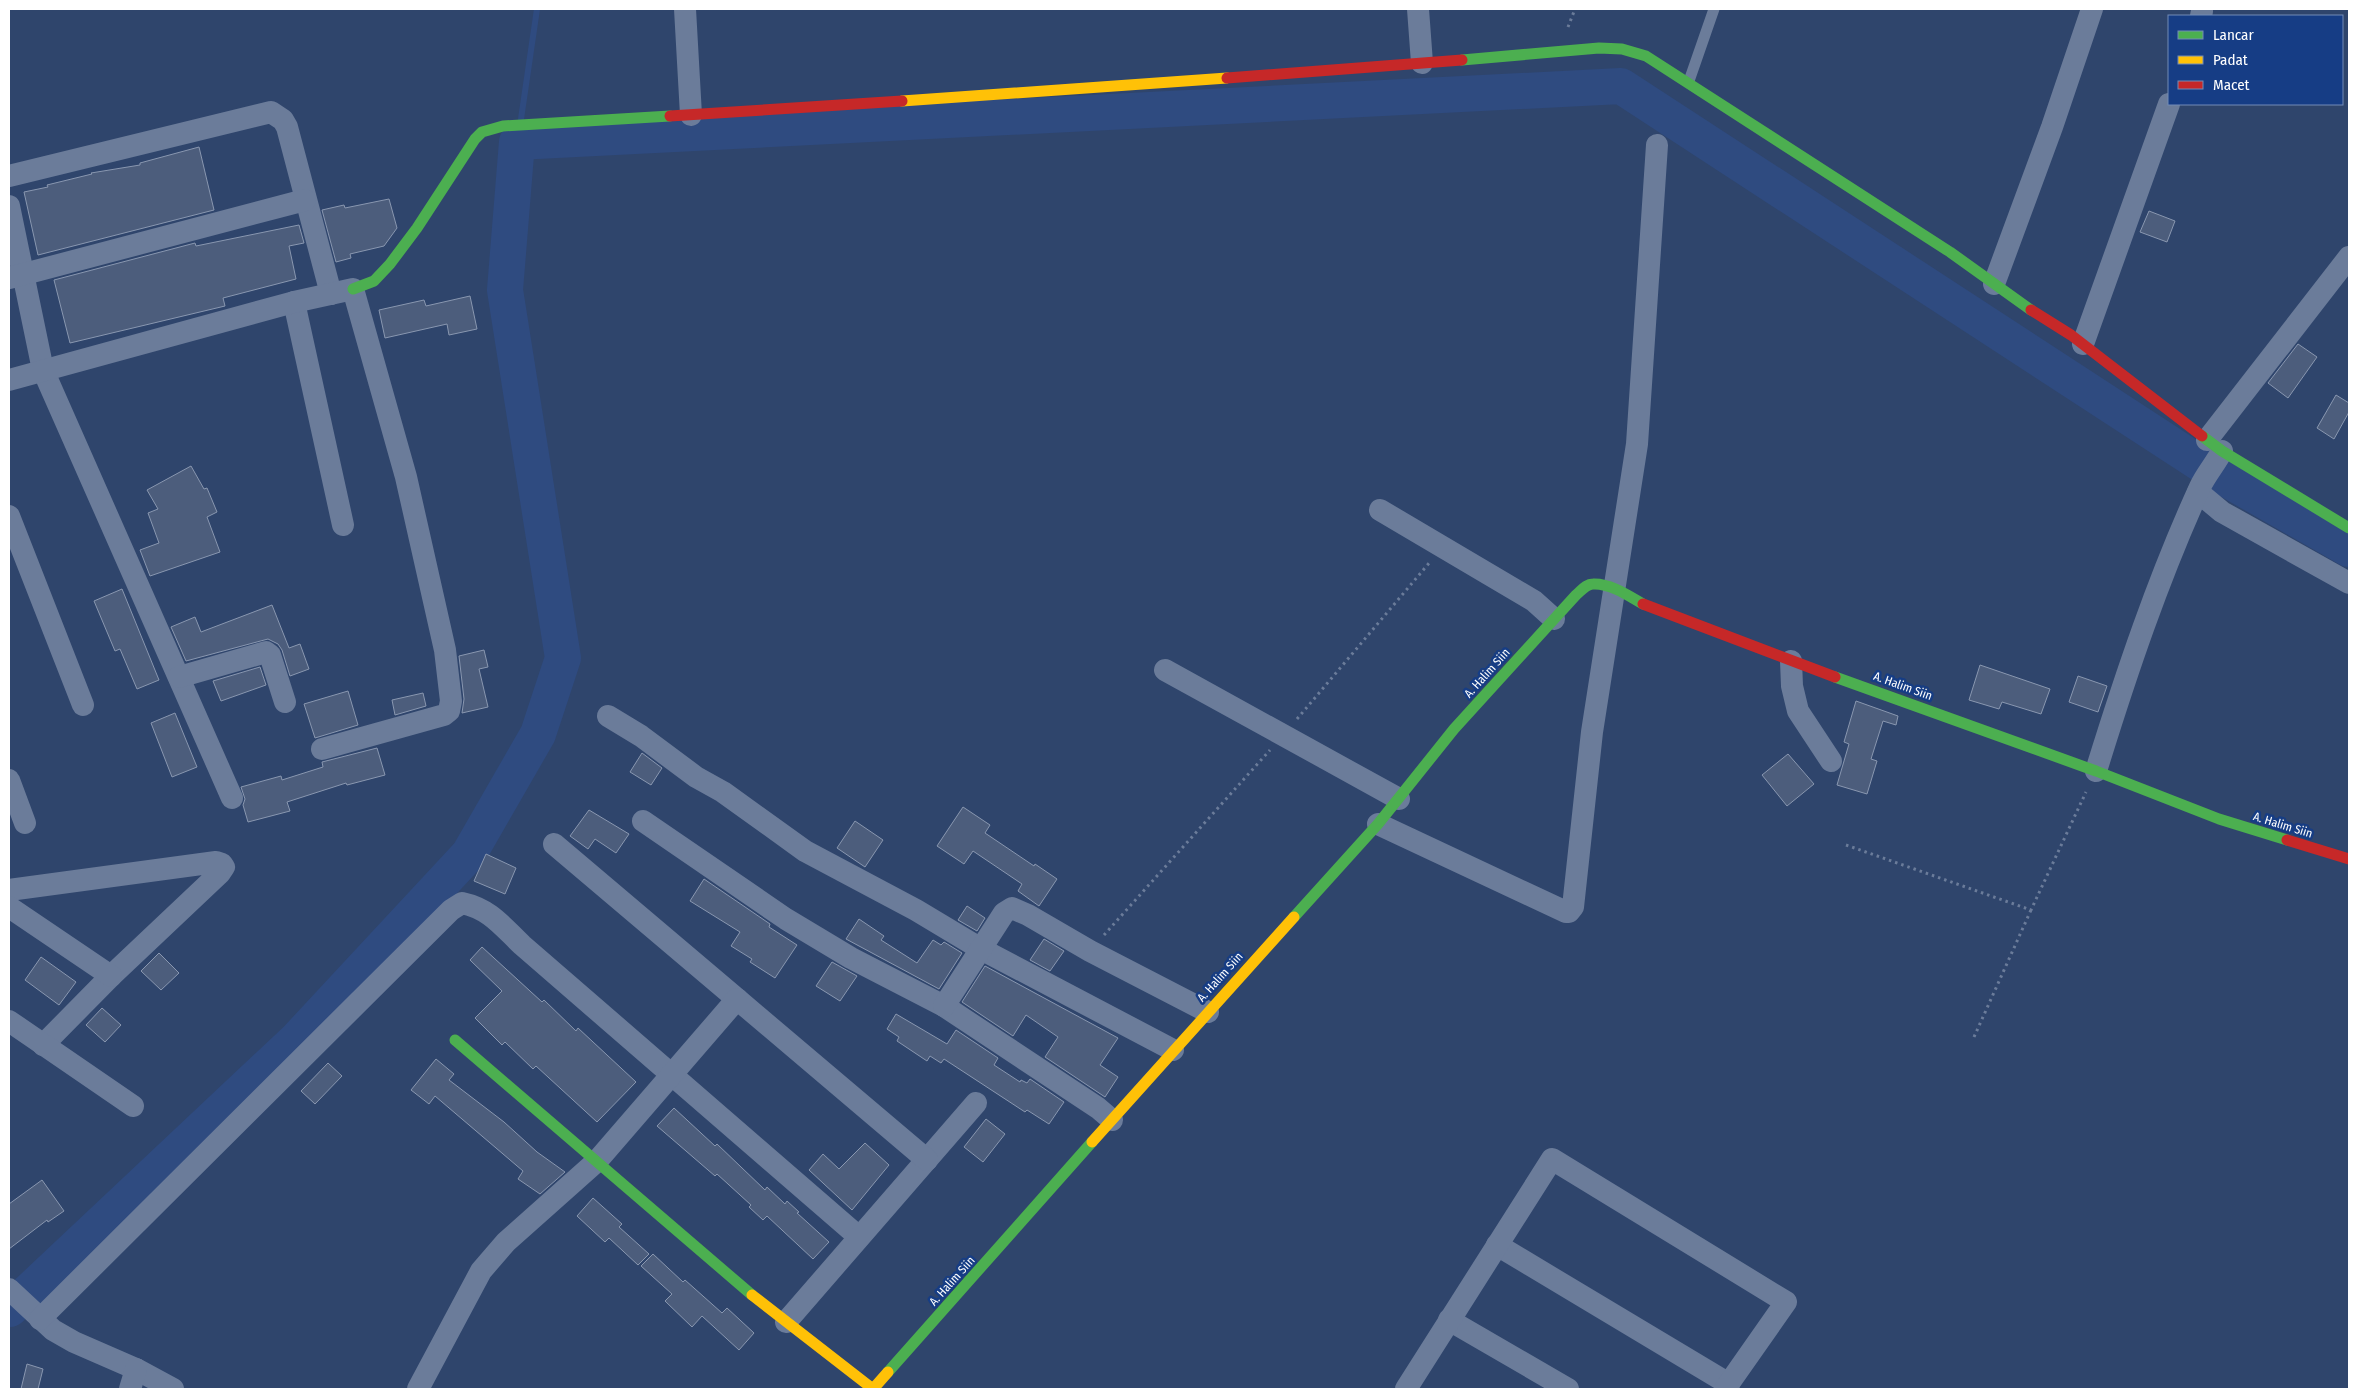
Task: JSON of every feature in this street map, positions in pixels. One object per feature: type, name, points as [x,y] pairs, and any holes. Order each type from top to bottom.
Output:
[{"type":"street","points":[[685,9],[691,115]]},
{"type":"street","points":[[1418,9],[1422,63]]},
{"type":"street","points":[[1994,284],[2052,127],[2092,9]]},
{"type":"street","points":[[9,380],[294,302],[353,290],[374,281],[390,264],[417,228],[475,139],[482,132],[503,126],[1001,95],[1422,63],[1606,46],[1622,48],[1649,57],[1689,81],[1950,252],[2083,344],[2215,451],[2349,528]]},
{"type":"street","points":[[2083,344],[2170,105]]},
{"type":"street","points":[[9,176],[271,112],[283,120],[287,127],[331,294]]},
{"type":"street","points":[[1378,824],[1566,912],[1570,911],[1573,907],[1592,732],[1637,444],[1657,145]]},
{"type":"street","points":[[17,276],[305,200]]},
{"type":"street","points":[[9,206],[17,276],[43,370],[232,798]]},
{"type":"street","points":[[2096,771],[2141,631],[2215,451],[2349,257]]},
{"type":"street","points":[[322,749],[444,715],[449,711],[451,701],[444,650],[406,477],[353,290]]},
{"type":"street","points":[[294,302],[343,525]]},
{"type":"street","points":[[2200,489],[2222,512],[2349,583]]},
{"type":"street","points":[[1380,510],[1545,610]]},
{"type":"street","points":[[9,516],[83,705]]},
{"type":"street","name":"A. Halim Siin","points":[[873,1389],[1173,1050],[1378,824],[1454,730],[1545,610],[1593,584],[1614,589],[1646,605],[1791,661],[2096,771],[2219,819],[2349,859]]},
{"type":"street","points":[[179,677],[266,652],[270,655],[284,702]]},
{"type":"street","points":[[1791,661],[1792,686],[1798,711],[1831,761]]},
{"type":"street","points":[[1165,670],[1398,798]]},
{"type":"street","points":[[608,716],[641,736],[696,777],[723,792],[805,851],[916,910],[981,949],[1173,1050]]},
{"type":"street","points":[[9,780],[25,823]]},
{"type":"street","points":[[643,820],[786,919],[851,958],[944,1006],[1098,1108],[1112,1120]]},
{"type":"street","points":[[554,844],[927,1160]]},
{"type":"street","points":[[9,890],[203,863],[216,862],[224,867],[220,873],[111,976],[43,1045]]},
{"type":"street","points":[[39,1318],[451,910],[462,903],[490,913],[522,945],[859,1237]]},
{"type":"street","points":[[9,907],[111,976]]},
{"type":"street","points":[[944,1006],[1004,913],[1012,908],[1208,1012]]},
{"type":"street","points":[[418,1389],[480,1271],[506,1242],[596,1161],[673,1075],[737,999]]},
{"type":"street","points":[[9,1021],[133,1106]]},
{"type":"street","points":[[455,1040],[756,1299],[873,1389]]},
{"type":"street","points":[[786,1322],[976,1103]]},
{"type":"street","points":[[1406,1389],[1449,1320],[1552,1159],[1786,1302],[1727,1386],[1497,1245]]},
{"type":"street","points":[[9,1289],[39,1318],[133,1379],[173,1389]]},
{"type":"street","points":[[1449,1320],[1568,1389]]},
{"type":"lane","points":[[1689,81],[1714,9]]},
{"type":"path","points":[[1974,1037],[2096,771]]},
{"type":"path","points":[[1846,845],[2031,910]]},
{"type":"building","points":[[199,147],[214,210],[38,255],[24,192],[48,187],[47,185],[91,173],[140,165],[140,163]]},
{"type":"building","points":[[389,199],[397,228],[384,246],[350,254],[351,258],[336,262],[322,210],[344,205],[345,208]]},
{"type":"building","points":[[2149,211],[2175,221],[2167,242],[2140,232]]},
{"type":"building","points":[[299,225],[304,243],[289,246],[296,279],[223,298],[225,306],[70,343],[54,280],[195,243],[196,246]]},
{"type":"building","points":[[470,296],[477,329],[449,335],[447,324],[385,338],[379,310],[424,300],[426,306]]},
{"type":"building","points":[[2298,344],[2317,357],[2288,398],[2268,383]]},
{"type":"building","points":[[2336,395],[2349,403],[2349,412],[2334,439],[2317,428]]},
{"type":"building","points":[[191,466],[204,489],[207,488],[217,512],[207,517],[220,552],[150,576],[140,550],[159,543],[148,513],[158,509],[147,490]]},
{"type":"building","points":[[122,589],[159,680],[137,689],[120,649],[115,651],[94,601]]},
{"type":"building","points":[[272,605],[289,648],[300,644],[309,669],[290,676],[282,650],[278,644],[268,639],[186,661],[171,627],[195,617],[201,632]]},
{"type":"building","points":[[484,650],[488,667],[479,669],[488,707],[462,713],[464,699],[459,656]]},
{"type":"building","points":[[1980,665],[2050,689],[2041,714],[2002,702],[1999,709],[1969,700]]},
{"type":"building","points":[[260,667],[266,685],[221,701],[213,681]]},
{"type":"building","points":[[2078,676],[2107,686],[2098,712],[2069,702]]},
{"type":"building","points":[[348,691],[358,725],[315,738],[304,704]]},
{"type":"building","points":[[423,693],[426,706],[395,715],[392,700]]},
{"type":"building","points":[[1856,701],[1898,716],[1896,725],[1883,721],[1871,759],[1877,761],[1867,794],[1837,785],[1849,744],[1844,742]]},
{"type":"building","points":[[175,713],[197,767],[172,777],[151,723]]},
{"type":"building","points":[[377,748],[385,775],[347,785],[346,783],[287,802],[290,811],[248,822],[243,805],[245,799],[241,787],[281,776],[282,780],[323,767],[322,762]]},
{"type":"building","points":[[642,753],[662,768],[651,785],[630,772]]},
{"type":"building","points":[[1788,754],[1814,784],[1787,806],[1762,775]]},
{"type":"building","points":[[963,807],[990,825],[985,833],[1057,879],[1039,906],[1018,891],[1022,884],[973,851],[964,864],[937,846]]},
{"type":"building","points":[[589,810],[629,834],[616,853],[595,839],[588,849],[570,836]]},
{"type":"building","points":[[855,821],[883,840],[865,867],[837,848]]},
{"type":"building","points":[[486,854],[516,868],[505,894],[474,881]]},
{"type":"building","points":[[704,879],[770,924],[769,927],[797,945],[775,978],[750,962],[752,959],[731,946],[740,932],[690,901]]},
{"type":"building","points":[[967,906],[985,918],[977,931],[958,920]]},
{"type":"building","points":[[859,919],[884,936],[881,940],[917,963],[933,940],[941,945],[944,942],[962,953],[939,989],[846,939]]},
{"type":"building","points":[[1044,939],[1064,951],[1050,971],[1030,960]]},
{"type":"building","points":[[482,947],[542,1002],[544,1000],[576,1031],[578,1028],[636,1082],[597,1122],[536,1066],[533,1069],[505,1042],[502,1045],[475,1018],[502,991],[470,960]]},
{"type":"building","points":[[159,953],[179,973],[161,990],[141,971]]},
{"type":"building","points":[[41,957],[76,982],[59,1005],[25,980]]},
{"type":"building","points":[[832,962],[857,976],[840,1001],[816,986]]},
{"type":"building","points":[[985,966],[1118,1038],[1100,1065],[1118,1077],[1105,1097],[1045,1057],[1058,1037],[1026,1015],[1013,1036],[962,1002]]},
{"type":"building","points":[[102,1008],[121,1025],[105,1042],[86,1025]]},
{"type":"building","points":[[896,1014],[947,1044],[956,1030],[998,1058],[994,1065],[1020,1082],[1021,1080],[1027,1083],[1030,1079],[1064,1102],[1049,1124],[1027,1110],[1025,1112],[944,1059],[941,1063],[930,1056],[927,1061],[897,1041],[899,1037],[887,1029]]},
{"type":"building","points":[[436,1059],[454,1074],[449,1080],[504,1122],[537,1152],[565,1172],[540,1194],[518,1179],[523,1171],[435,1096],[429,1104],[411,1090]]},
{"type":"building","points":[[328,1063],[342,1076],[315,1104],[301,1091]]},
{"type":"building","points":[[674,1108],[715,1146],[717,1144],[765,1190],[767,1187],[785,1204],[787,1201],[799,1212],[797,1213],[829,1242],[813,1259],[767,1216],[763,1220],[749,1207],[751,1205],[717,1174],[715,1176],[657,1126]]},
{"type":"building","points":[[986,1119],[1005,1134],[983,1162],[964,1147]]},
{"type":"building","points":[[865,1143],[889,1165],[852,1210],[809,1170],[823,1154],[839,1169]]},
{"type":"building","points":[[42,1180],[64,1211],[48,1222],[47,1220],[9,1249],[9,1204]]},
{"type":"building","points":[[593,1198],[622,1224],[619,1227],[649,1254],[638,1265],[609,1238],[605,1242],[577,1216]]},
{"type":"building","points":[[653,1254],[683,1282],[685,1280],[722,1313],[727,1308],[754,1333],[739,1350],[702,1316],[692,1327],[665,1301],[672,1294],[641,1266]]},
{"type":"building","points":[[27,1364],[43,1369],[38,1389],[21,1389]]},
{"type":"waterway","points":[[521,119],[537,9]]},
{"type":"waterway","points":[[10,1309],[297,1039],[469,854],[538,734],[563,658],[505,290],[517,142],[1621,86],[2207,468],[2349,549]]},
{"type":"traffic: fast","points":[[1462,60],[1599,48],[1622,49],[1646,56],[1950,252],[2031,310]]},
{"type":"traffic: fast","points":[[353,289],[374,281],[390,264],[417,228],[475,139],[482,132],[503,126],[670,116]]},
{"type":"traffic: fast","points":[[2202,436],[2222,451],[2349,528]]},
{"type":"traffic: fast","points":[[1294,917],[1378,824],[1454,729],[1586,586],[1590,584],[1606,586],[1643,604]]},
{"type":"traffic: fast","points":[[1835,677],[2096,771],[2219,819],[2287,840]]},
{"type":"traffic: fast","points":[[455,1040],[752,1295]]},
{"type":"traffic: fast","points":[[888,1372],[1092,1142]]},
{"type":"traffic: slow","points":[[902,101],[1227,78]]},
{"type":"traffic: slow","points":[[1092,1142],[1294,917]]},
{"type":"traffic: slow","points":[[752,1295],[873,1389],[888,1372]]},
{"type":"traffic: jam","points":[[1227,78],[1462,60]]},
{"type":"traffic: jam","points":[[670,116],[902,101]]},
{"type":"traffic: jam","points":[[2031,310],[2071,335],[2202,436]]},
{"type":"traffic: jam","points":[[1643,604],[1835,677]]},
{"type":"traffic: jam","points":[[2287,840],[2349,859]]}]
